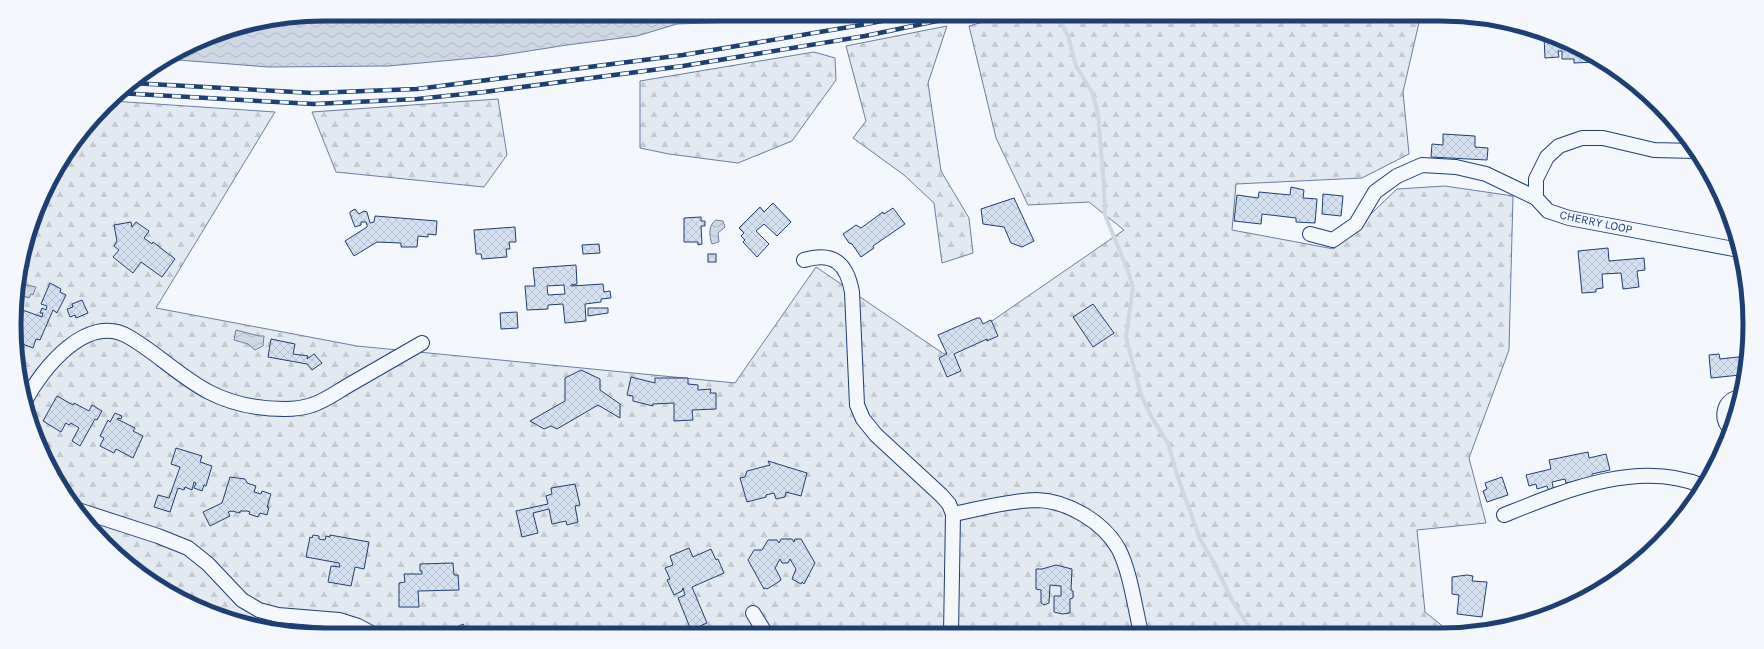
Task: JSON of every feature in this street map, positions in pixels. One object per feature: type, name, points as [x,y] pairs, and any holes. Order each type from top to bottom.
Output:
[{"type":"street","points":[[1536,198],[1536,178],[1547,157],[1559,146],[1582,138],[1603,138],[1654,150],[1688,151]]},
{"type":"street","name":"CHERRY LOOP","points":[[1310,234],[1333,240],[1356,224],[1374,192],[1397,176],[1422,165],[1456,167],[1486,174],[1536,198],[1548,211],[1569,218],[1734,249]]},
{"type":"street","points":[[804,260],[821,257],[836,260],[844,268],[850,279],[852,292],[855,389],[857,405],[863,419],[876,435],[941,495],[949,504],[953,514],[951,628]]},
{"type":"street","points":[[29,394],[33,386],[76,340],[88,334],[100,331],[112,331],[129,336],[196,384],[224,399],[236,403],[272,408],[295,408],[313,405],[422,343]]},
{"type":"street","points":[[1727,423],[1724,417],[1724,411],[1731,401],[1734,400]]},
{"type":"street","points":[[1504,516],[1560,492],[1609,479],[1657,475],[1685,479],[1697,484]]},
{"type":"street","points":[[953,514],[1038,500],[1054,503],[1074,510],[1092,519],[1108,532],[1119,549],[1126,570],[1140,628]]},
{"type":"street","points":[[87,513],[158,536],[188,548],[208,564],[242,600],[259,610],[278,615],[339,620],[362,628]]},
{"type":"street","points":[[753,613],[762,628]]},
{"type":"green space","points":[[987,21],[1419,21],[1403,92],[1409,154],[1362,178],[1236,184],[1232,230],[1334,249],[1397,189],[1445,186],[1513,196],[1509,350],[1469,458],[1486,523],[1417,530],[1425,612],[1445,628],[324,628],[285,625],[246,618],[208,605],[190,597],[156,577],[124,553],[96,525],[72,493],[52,459],[31,403],[24,364],[21,324],[27,265],[37,227],[52,190],[72,156],[96,124],[119,101],[275,112],[156,308],[357,346],[735,383],[816,267],[944,354],[1124,230],[1089,202],[1028,205],[996,138],[969,26]]},
{"type":"green space","points":[[947,26],[928,83],[941,171],[969,218],[973,253],[942,263],[934,203],[904,175],[853,138],[866,121],[846,46]]},
{"type":"green space","points":[[814,52],[835,58],[836,80],[792,141],[738,163],[669,154],[640,148],[640,81]]},
{"type":"green space","points":[[498,99],[507,155],[484,187],[336,172],[312,112]]},
{"type":"water","points":[[765,21],[677,24],[637,36],[497,56],[388,66],[269,67],[177,60],[208,44],[246,31],[305,22]]},
{"type":"water","points":[[716,220],[723,221],[725,227],[718,233],[719,242],[712,244],[710,238],[710,228]]},
{"type":"water","points":[[24,284],[36,287],[33,295],[31,294],[29,298],[23,296]]},
{"type":"water","points":[[236,330],[264,336],[263,346],[255,350],[248,344],[234,340]]},
{"type":"building","points":[[1544,40],[1574,52],[1591,62],[1574,63],[1574,59],[1562,59],[1562,51],[1558,51],[1559,57],[1545,58]]},
{"type":"building","points":[[1443,134],[1475,136],[1475,147],[1488,148],[1487,160],[1431,157],[1432,144],[1443,145]]},
{"type":"building","points":[[1291,187],[1304,190],[1303,198],[1317,199],[1315,223],[1296,222],[1296,218],[1262,214],[1261,224],[1234,221],[1237,195],[1258,198],[1259,192],[1290,195]]},
{"type":"building","points":[[1323,194],[1343,196],[1341,216],[1322,214]]},
{"type":"building","points":[[1014,198],[1034,241],[1022,247],[1011,243],[1004,227],[983,224],[981,209]]},
{"type":"building","points":[[773,203],[791,222],[777,236],[764,224],[756,231],[769,244],[757,257],[743,242],[745,240],[741,236],[744,233],[739,228],[760,207],[764,212]]},
{"type":"building","points":[[893,208],[905,224],[873,246],[874,248],[861,257],[843,234],[856,225],[861,228],[883,212],[884,214]]},
{"type":"building","points":[[355,209],[359,214],[364,211],[367,212],[370,223],[374,222],[375,216],[437,221],[436,235],[428,234],[428,237],[418,236],[417,247],[401,247],[401,243],[377,242],[354,256],[345,241],[367,227],[366,222],[361,222],[361,225],[355,227],[350,212]]},
{"type":"building","points":[[701,217],[701,221],[705,221],[705,226],[701,226],[702,244],[698,245],[698,242],[684,242],[684,218]]},
{"type":"building","points":[[131,222],[132,227],[136,222],[149,231],[144,238],[152,244],[153,242],[175,259],[162,277],[141,262],[133,273],[113,257],[119,250],[114,246],[117,241],[114,225]]},
{"type":"building","points":[[515,227],[516,242],[509,242],[510,249],[506,249],[507,257],[482,259],[481,254],[476,254],[474,230]]},
{"type":"building","points":[[599,244],[600,253],[583,254],[582,245]]},
{"type":"building","points":[[1608,248],[1609,261],[1644,258],[1645,270],[1637,271],[1639,287],[1623,289],[1621,273],[1602,274],[1603,288],[1596,289],[1596,292],[1582,293],[1578,251]]},
{"type":"building","points":[[708,254],[716,254],[716,262],[708,262]]},
{"type":"building","points":[[576,265],[577,284],[571,286],[603,284],[604,292],[610,291],[611,298],[601,299],[601,302],[585,304],[586,321],[565,323],[563,304],[548,305],[548,309],[527,310],[525,286],[535,286],[533,268]],"holes":[[[564,285],[565,294],[548,295],[547,286]]]},
{"type":"building","points":[[50,283],[61,289],[60,292],[66,295],[57,313],[53,310],[40,340],[36,339],[33,348],[22,344],[22,310],[42,317],[43,313],[40,313],[42,308],[46,310],[47,306],[41,304]]},
{"type":"building","points":[[82,300],[88,313],[76,318],[75,315],[70,317],[67,309],[73,307],[72,304]]},
{"type":"building","points":[[1093,304],[1114,333],[1093,347],[1073,317]]},
{"type":"building","points":[[588,308],[608,308],[608,313],[588,316]]},
{"type":"building","points":[[517,312],[518,328],[501,329],[500,313]]},
{"type":"building","points":[[980,318],[983,324],[991,320],[998,336],[987,341],[987,339],[954,354],[961,371],[947,377],[939,358],[947,354],[938,335]]},
{"type":"building","points":[[271,339],[295,344],[293,354],[308,356],[307,359],[314,354],[322,363],[312,370],[307,364],[268,357]]},
{"type":"building","points":[[1719,354],[1720,359],[1741,357],[1738,375],[1711,378],[1709,355]]},
{"type":"building","points":[[581,370],[600,379],[600,390],[620,404],[620,418],[598,405],[557,429],[551,426],[544,429],[530,421],[565,401],[565,378]]},
{"type":"building","points":[[631,377],[655,383],[655,378],[688,378],[688,384],[698,385],[698,390],[711,389],[710,393],[716,393],[716,409],[692,410],[693,420],[674,421],[674,403],[653,404],[653,406],[633,401],[633,396],[627,395]]},
{"type":"building","points":[[57,396],[73,405],[74,403],[89,411],[92,405],[102,411],[97,420],[95,419],[80,446],[72,441],[79,428],[71,423],[69,425],[66,423],[61,432],[43,421]]},
{"type":"building","points":[[115,413],[122,416],[121,419],[117,419],[135,428],[133,431],[143,436],[133,458],[116,449],[114,453],[100,446],[104,438],[100,436],[108,420],[110,422]]},
{"type":"building","points":[[176,448],[202,456],[200,462],[212,466],[206,486],[204,485],[202,491],[194,488],[196,483],[194,482],[192,490],[185,487],[184,490],[178,488],[170,512],[154,507],[158,495],[169,498],[180,467],[171,464]]},
{"type":"building","points":[[1588,452],[1589,458],[1606,454],[1610,470],[1592,474],[1592,477],[1566,483],[1565,479],[1552,482],[1554,491],[1549,492],[1547,486],[1537,489],[1536,484],[1529,486],[1526,475],[1551,469],[1549,460]]},
{"type":"building","points":[[768,461],[807,473],[801,496],[786,492],[785,497],[776,499],[774,493],[766,495],[766,497],[747,502],[740,478],[745,477],[747,471],[770,465]]},
{"type":"building","points":[[230,477],[245,479],[247,483],[256,486],[254,492],[261,494],[262,491],[271,494],[267,507],[269,507],[267,515],[260,513],[258,517],[249,514],[250,512],[247,511],[240,511],[240,513],[232,511],[228,512],[230,516],[210,526],[203,512],[222,503]]},
{"type":"building","points":[[1502,477],[1508,495],[1487,502],[1483,491],[1487,489],[1485,483]]},
{"type":"building","points":[[575,484],[580,505],[575,506],[578,522],[567,525],[566,521],[552,524],[549,509],[533,513],[538,533],[522,537],[516,511],[548,504],[546,496],[552,494],[551,488]]},
{"type":"building","points":[[313,535],[319,536],[319,539],[325,540],[326,536],[330,537],[330,535],[369,542],[364,569],[355,567],[351,586],[328,582],[331,566],[340,567],[339,563],[306,557],[310,537],[312,538]]},
{"type":"building","points":[[781,539],[792,539],[794,542],[795,539],[801,539],[815,563],[804,584],[802,582],[801,584],[792,579],[796,569],[790,559],[788,563],[782,563],[780,559],[775,568],[781,579],[780,581],[767,589],[764,589],[748,560],[754,550],[762,550],[768,540],[777,540],[779,543]]},
{"type":"building","points":[[689,548],[693,557],[711,549],[716,560],[718,559],[724,573],[692,587],[707,623],[696,628],[690,628],[678,598],[685,595],[683,588],[682,591],[674,595],[667,580],[670,579],[665,568],[673,565],[670,556]]},
{"type":"building","points":[[453,563],[454,575],[458,575],[459,590],[418,591],[419,607],[399,607],[399,583],[405,582],[404,574],[422,574],[422,571],[420,571],[420,564]]},
{"type":"building","points":[[1056,565],[1072,569],[1071,590],[1073,591],[1073,598],[1070,599],[1070,613],[1062,614],[1054,612],[1054,596],[1061,596],[1061,586],[1050,585],[1049,603],[1044,605],[1041,603],[1041,590],[1036,589],[1036,569]]},
{"type":"building","points":[[1467,575],[1473,576],[1472,581],[1487,582],[1482,617],[1457,614],[1459,595],[1452,594],[1452,577]]},
{"type":"building","points":[[463,624],[466,628],[455,628]]},
{"type":"waterway","points":[[1060,21],[1068,36],[1076,66],[1092,92],[1098,113],[1105,215],[1133,287],[1126,337],[1141,395],[1152,418],[1168,443],[1177,475],[1200,539],[1212,559],[1233,602],[1250,628]]},
{"type":"railway","points":[[141,84],[313,93],[417,89],[683,55],[882,21]]},
{"type":"railway","points":[[127,94],[314,104],[417,99],[484,92],[683,66],[865,36],[937,21]]}]
